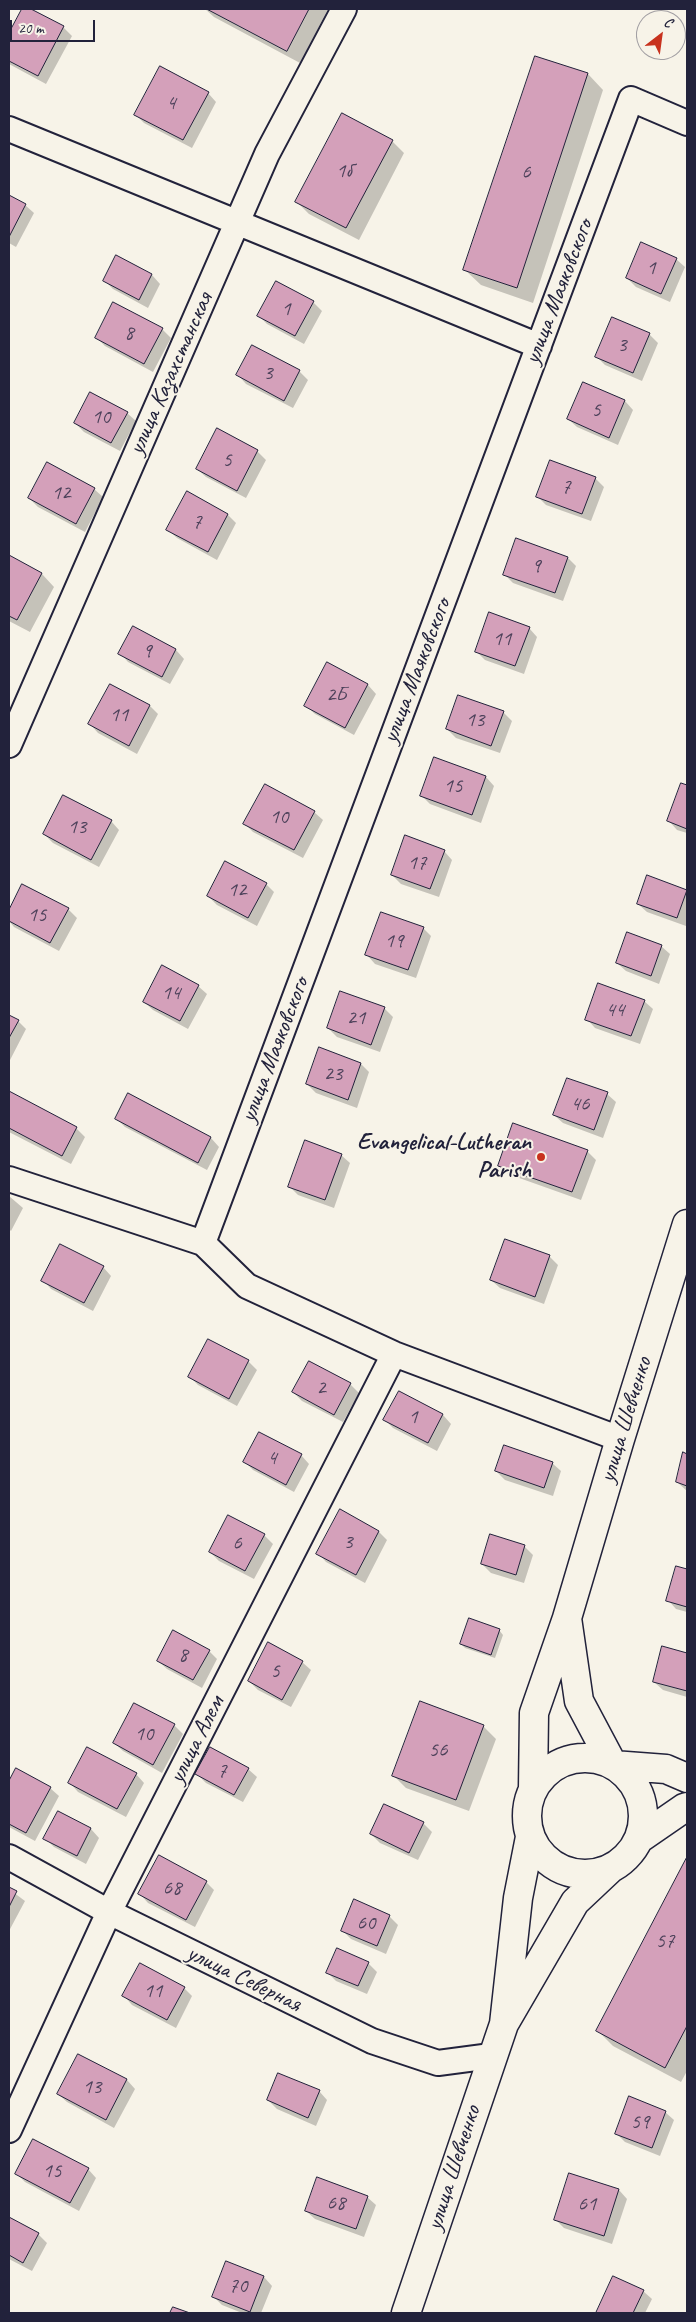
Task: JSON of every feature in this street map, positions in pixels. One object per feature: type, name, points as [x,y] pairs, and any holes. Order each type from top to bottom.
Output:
[{"type":"street","name":"улица Казахстанская","points":[[9,745],[267,154],[344,9]]},
{"type":"street","name":"улица Маяковского","points":[[203,1243],[631,99],[687,123]]},
{"type":"street","points":[[9,129],[539,346]]},
{"type":"street","points":[[9,1179],[203,1243],[247,1286],[394,1354],[620,1439]]},
{"type":"street","name":"улица Шевченко","points":[[533,1789],[534,1714],[567,1618],[687,1224]]},
{"type":"street","name":"улица Алем","points":[[9,2130],[109,1912],[394,1354]]},
{"type":"street","points":[[567,1618],[579,1701],[614,1765]]},
{"type":"street","points":[[577,1758],[596,1758],[614,1765],[627,1775],[637,1789],[643,1806],[644,1823],[639,1839],[627,1858],[609,1870],[575,1902],[504,2024],[518,1898],[530,1837],[526,1813],[533,1789],[544,1774],[559,1763],[577,1758]]},
{"type":"street","points":[[614,1765],[666,1769],[687,1778]]},
{"type":"street","points":[[639,1839],[687,1807]]},
{"type":"street","points":[[530,1837],[540,1853],[554,1866],[563,1870],[590,1875],[609,1870]]},
{"type":"street","name":"улица Северная","points":[[9,1857],[109,1912],[372,2041],[438,2063],[491,2056]]},
{"type":"street","name":"улица Шевченко","points":[[406,2313],[491,2056],[504,2024]]},
{"type":"building","points":[[22,9],[31,9],[64,26],[38,76],[9,61],[9,33]]},
{"type":"building","points":[[207,9],[309,9],[287,51]]},
{"type":"building","points":[[535,56],[588,73],[517,288],[463,270]]},
{"type":"building","points":[[160,66],[209,92],[183,140],[134,115]]},
{"type":"building","points":[[342,113],[393,140],[346,228],[295,202]]},
{"type":"building","points":[[9,195],[26,204],[9,237]]},
{"type":"building","points":[[641,242],[677,258],[661,294],[626,278]]},
{"type":"building","points":[[116,255],[152,274],[139,300],[103,281]]},
{"type":"building","points":[[276,281],[314,301],[295,336],[257,316]]},
{"type":"building","points":[[113,302],[163,328],[144,364],[95,338]]},
{"type":"building","points":[[612,317],[650,333],[633,373],[595,357]]},
{"type":"building","points":[[252,345],[300,370],[284,401],[236,375]]},
{"type":"building","points":[[583,382],[625,400],[609,438],[567,419]]},
{"type":"building","points":[[90,392],[128,412],[111,443],[74,423]]},
{"type":"building","points":[[217,428],[258,450],[237,491],[196,469]]},
{"type":"building","points":[[550,460],[596,477],[582,514],[536,497]]},
{"type":"building","points":[[47,462],[95,488],[76,524],[28,498]]},
{"type":"building","points":[[187,491],[228,514],[208,552],[166,530]]},
{"type":"building","points":[[516,538],[568,557],[555,593],[503,575]]},
{"type":"building","points":[[9,555],[42,573],[17,620],[9,616]]},
{"type":"building","points":[[489,612],[530,627],[515,666],[475,652]]},
{"type":"building","points":[[133,626],[176,649],[162,677],[118,654]]},
{"type":"building","points":[[327,662],[368,684],[345,728],[304,706]]},
{"type":"building","points":[[110,684],[150,705],[129,746],[88,724]]},
{"type":"building","points":[[458,695],[504,711],[491,746],[446,729]]},
{"type":"building","points":[[434,757],[486,776],[472,815],[420,796]]},
{"type":"building","points":[[681,783],[687,785],[687,829],[667,821]]},
{"type":"building","points":[[265,784],[315,811],[294,850],[243,824]]},
{"type":"building","points":[[63,795],[112,820],[91,860],[43,834]]},
{"type":"building","points":[[405,835],[445,850],[430,889],[391,875]]},
{"type":"building","points":[[225,861],[267,883],[248,918],[207,896]]},
{"type":"building","points":[[647,875],[687,890],[677,918],[637,904]]},
{"type":"building","points":[[22,884],[69,908],[50,943],[9,921],[9,910]]},
{"type":"building","points":[[381,912],[424,927],[408,970],[365,955]]},
{"type":"building","points":[[627,932],[662,945],[651,976],[616,963]]},
{"type":"building","points":[[162,965],[199,985],[180,1021],[143,1002]]},
{"type":"building","points":[[598,983],[645,1000],[631,1036],[585,1020]]},
{"type":"building","points":[[340,991],[385,1007],[371,1045],[327,1028]]},
{"type":"building","points":[[9,1015],[19,1020],[9,1038]]},
{"type":"building","points":[[319,1047],[361,1063],[348,1100],[306,1084]]},
{"type":"building","points":[[567,1078],[608,1092],[594,1130],[553,1115]]},
{"type":"building","points":[[9,1091],[77,1127],[62,1156],[9,1128]]},
{"type":"building","points":[[128,1093],[211,1137],[198,1163],[115,1119]]},
{"type":"building","points":[[513,1123],[588,1150],[572,1192],[498,1166]]},
{"type":"building","points":[[305,1140],[342,1154],[325,1200],[288,1187]]},
{"type":"building","points":[[505,1239],[550,1255],[535,1297],[490,1280]]},
{"type":"building","points":[[60,1244],[104,1266],[84,1303],[41,1281]]},
{"type":"building","points":[[208,1339],[249,1360],[229,1399],[188,1377]]},
{"type":"building","points":[[309,1361],[351,1383],[334,1415],[292,1392]]},
{"type":"building","points":[[399,1391],[443,1414],[428,1443],[383,1420]]},
{"type":"building","points":[[259,1432],[302,1454],[286,1485],[243,1462]]},
{"type":"building","points":[[504,1445],[553,1462],[544,1488],[495,1471]]},
{"type":"building","points":[[683,1452],[687,1454],[687,1486],[676,1482]]},
{"type":"building","points":[[340,1509],[379,1531],[356,1575],[316,1554]]},
{"type":"building","points":[[228,1515],[265,1534],[245,1571],[209,1552]]},
{"type":"building","points":[[490,1534],[525,1545],[516,1575],[481,1564]]},
{"type":"building","points":[[676,1566],[687,1569],[687,1607],[666,1601]]},
{"type":"building","points":[[469,1618],[500,1629],[491,1655],[460,1644]]},
{"type":"building","points":[[173,1630],[210,1650],[193,1680],[157,1661]]},
{"type":"building","points":[[268,1642],[303,1661],[282,1700],[248,1681]]},
{"type":"building","points":[[662,1646],[687,1653],[687,1691],[653,1682]]},
{"type":"building","points":[[420,1701],[484,1725],[456,1800],[392,1776]]},
{"type":"building","points":[[134,1703],[175,1724],[153,1765],[113,1743]]},
{"type":"building","points":[[87,1747],[137,1773],[117,1809],[68,1783]]},
{"type":"building","points":[[210,1747],[249,1768],[234,1795],[195,1774]]},
{"type":"building","points":[[16,1768],[51,1787],[26,1833],[9,1824],[9,1781]]},
{"type":"building","points":[[384,1804],[424,1822],[409,1853],[370,1834]]},
{"type":"building","points":[[58,1811],[91,1828],[77,1856],[43,1839]]},
{"type":"building","points":[[159,1855],[207,1881],[186,1920],[138,1894]]},
{"type":"building","points":[[687,1857],[687,2026],[665,2068],[596,2031]]},
{"type":"building","points":[[9,1887],[17,1891],[9,1907]]},
{"type":"building","points":[[354,1899],[390,1915],[377,1946],[341,1931]]},
{"type":"building","points":[[337,1948],[369,1962],[358,1986],[326,1973]]},
{"type":"building","points":[[140,1963],[185,1987],[167,2020],[122,1996]]},
{"type":"building","points":[[78,2054],[127,2079],[106,2120],[57,2094]]},
{"type":"building","points":[[278,2073],[320,2090],[308,2118],[267,2100]]},
{"type":"building","points":[[629,2096],[666,2111],[652,2148],[615,2134]]},
{"type":"building","points":[[33,2139],[89,2168],[70,2203],[15,2174]]},
{"type":"building","points":[[569,2173],[619,2189],[604,2236],[554,2220]]},
{"type":"building","points":[[317,2177],[368,2196],[356,2229],[305,2211]]},
{"type":"building","points":[[9,2217],[39,2233],[23,2263],[9,2255]]},
{"type":"building","points":[[226,2261],[264,2276],[250,2312],[212,2297]]},
{"type":"building","points":[[613,2276],[644,2290],[633,2313],[596,2313]]},
{"type":"building","points":[[173,2307],[190,2313],[170,2313]]},
{"type":"place","name":"Evangelical-Lutheran Parish","points":[[541,1157]]}]
